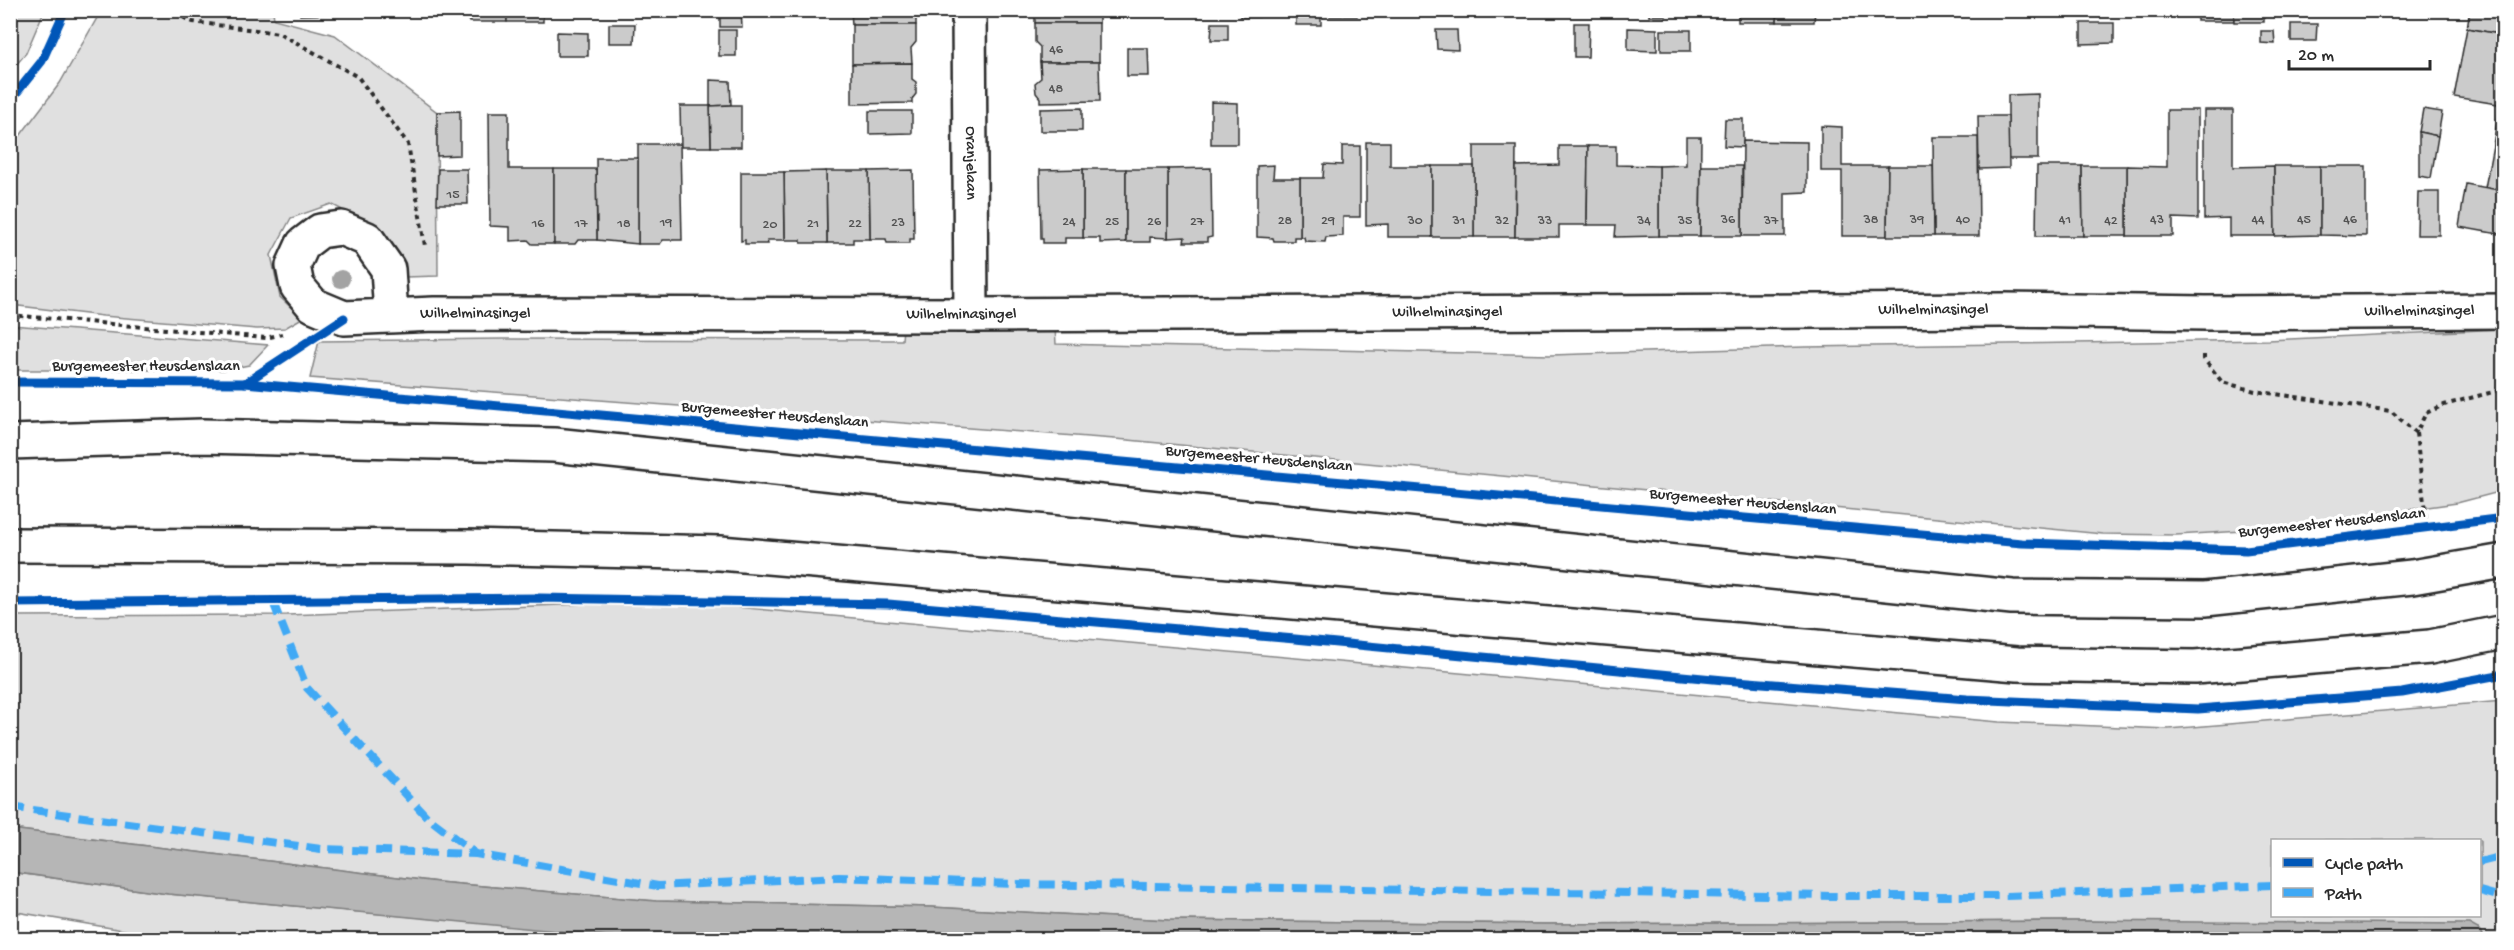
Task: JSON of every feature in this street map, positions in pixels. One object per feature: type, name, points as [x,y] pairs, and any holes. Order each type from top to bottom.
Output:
[{"type":"main road","name":"Oranjelaan","points":[[969,10],[971,315]]},
{"type":"main road","name":"Wilhelminasingel","points":[[392,315],[388,269],[368,239],[341,228],[320,231],[303,244],[294,267],[297,286],[313,305],[344,318],[392,315],[2005,310],[2206,313],[2504,311]]},
{"type":"main road","points":[[10,442],[202,436],[554,445],[2012,597],[2205,599],[2412,577],[2504,561]]},
{"type":"main road","points":[[10,545],[469,547],[720,553],[2017,664],[2195,667],[2430,647],[2504,632]]},
{"type":"path","points":[[167,10],[193,22],[279,33],[358,77],[408,144],[425,247]]},
{"type":"path","points":[[2206,313],[2204,359],[2222,382],[2255,391],[2391,411],[2416,433]]},
{"type":"path","points":[[10,315],[266,338],[344,318]]},
{"type":"path","points":[[2427,529],[2416,433],[2426,413],[2444,405],[2504,389]]},
{"type":"shaded area","points":[[11,10],[44,11],[26,53],[11,71]]},
{"type":"shaded area","points":[[101,11],[273,11],[274,19],[335,35],[437,112],[438,276],[405,277],[374,226],[331,204],[291,218],[271,255],[280,297],[302,318],[285,328],[257,329],[103,316],[11,305],[10,149],[60,83]]},
{"type":"shaded area","points":[[10,325],[268,345],[249,365],[223,370],[11,370]]},
{"type":"shaded area","points":[[903,328],[1055,328],[1056,344],[1551,355],[1805,347],[2268,340],[2503,329],[2503,491],[2457,503],[2259,530],[2176,535],[2103,534],[1128,440],[310,378],[319,341],[902,340]]},
{"type":"shaded area","points":[[668,601],[1999,722],[2168,729],[2503,701],[2503,939],[2486,939],[2478,929],[2080,921],[1545,924],[1168,920],[931,907],[656,901],[438,882],[11,829],[11,616],[287,615]]},
{"type":"shaded area","points":[[11,829],[438,882],[656,901],[931,907],[1168,920],[1545,924],[2080,921],[2469,924],[2478,929],[2486,939],[650,940],[168,894],[11,872]]},
{"type":"shaded area","points":[[10,872],[168,894],[650,939],[176,939],[11,911]]},
{"type":"building","points":[[300,10],[350,10],[350,14],[300,15]]},
{"type":"building","points":[[352,10],[390,10],[390,14],[352,14]]},
{"type":"building","points":[[468,10],[507,10],[507,22],[469,22]]},
{"type":"building","points":[[507,10],[543,10],[543,22],[507,22]]},
{"type":"building","points":[[634,10],[661,10],[661,14],[634,14]]},
{"type":"building","points":[[720,10],[741,10],[742,27],[720,27]]},
{"type":"building","points":[[851,10],[916,10],[916,25],[852,25]]},
{"type":"building","points":[[1035,10],[1099,10],[1099,23],[1035,23]]},
{"type":"building","points":[[1240,10],[1259,10],[1259,17],[1240,17]]},
{"type":"building","points":[[1296,10],[1321,10],[1321,25],[1296,25]]},
{"type":"building","points":[[1330,10],[1357,10],[1357,16],[1330,16]]},
{"type":"building","points":[[1364,10],[1400,10],[1400,15],[1364,16]]},
{"type":"building","points":[[1401,10],[1429,10],[1429,15],[1401,15]]},
{"type":"building","points":[[1471,10],[1504,10],[1500,15],[1471,15]]},
{"type":"building","points":[[1592,10],[1618,10],[1618,15],[1592,15]]},
{"type":"building","points":[[1649,10],[1666,10],[1666,16],[1649,16]]},
{"type":"building","points":[[1674,10],[1703,10],[1703,15],[1674,16]]},
{"type":"building","points":[[1738,10],[1778,10],[1777,22],[1738,22]]},
{"type":"building","points":[[1778,10],[1815,10],[1814,22],[1777,22]]},
{"type":"building","points":[[1815,10],[1851,10],[1851,14],[1815,14]]},
{"type":"building","points":[[1901,10],[1924,10],[1924,14],[1901,14]]},
{"type":"building","points":[[1924,10],[1962,10],[1962,14],[1924,14]]},
{"type":"building","points":[[2048,10],[2084,10],[2084,13],[2048,13]]},
{"type":"building","points":[[2084,10],[2121,10],[2121,12],[2084,13]]},
{"type":"building","points":[[2121,10],[2159,10],[2159,13],[2121,13]]},
{"type":"building","points":[[2167,10],[2197,10],[2197,13],[2167,13]]},
{"type":"building","points":[[2197,10],[2234,10],[2234,21],[2197,21]]},
{"type":"building","points":[[2234,10],[2264,10],[2264,22],[2234,22]]},
{"type":"building","points":[[2308,10],[2334,10],[2334,13],[2308,13]]},
{"type":"building","points":[[2470,10],[2504,10],[2504,35],[2467,28]]},
{"type":"building","points":[[1035,23],[1099,23],[1099,62],[1040,62],[1040,47],[1035,42]]},
{"type":"building","points":[[1212,23],[1228,23],[1228,40],[1211,40]]},
{"type":"building","points":[[1574,23],[1589,23],[1588,57],[1574,57]]},
{"type":"building","points":[[2081,23],[2114,23],[2114,43],[2081,44]]},
{"type":"building","points":[[609,24],[635,24],[634,43],[609,43]]},
{"type":"building","points":[[2291,24],[2317,24],[2316,41],[2291,41]]},
{"type":"building","points":[[852,25],[916,25],[916,42],[911,48],[912,63],[852,64]]},
{"type":"building","points":[[1628,28],[1657,29],[1657,51],[1628,50]]},
{"type":"building","points":[[2467,28],[2504,35],[2504,105],[2454,97]]},
{"type":"building","points":[[719,30],[736,30],[736,56],[719,56]]},
{"type":"building","points":[[1436,30],[1457,30],[1458,50],[1437,49]]},
{"type":"building","points":[[1661,30],[1691,30],[1691,51],[1661,51]]},
{"type":"building","points":[[2261,31],[2274,31],[2275,44],[2261,43]]},
{"type":"building","points":[[557,32],[588,33],[588,56],[557,56]]},
{"type":"building","points":[[1127,48],[1148,48],[1149,76],[1127,76]]},
{"type":"building","points":[[1040,62],[1099,62],[1100,101],[1040,102],[1035,83],[1041,78]]},
{"type":"building","points":[[912,63],[912,79],[916,82],[916,94],[912,103],[852,104],[852,64]]},
{"type":"building","points":[[710,80],[730,81],[731,105],[710,106]]},
{"type":"building","points":[[2038,94],[2038,159],[2008,159],[2008,95]]},
{"type":"building","points":[[1211,102],[1238,103],[1238,144],[1211,144]]},
{"type":"building","points":[[2500,104],[2504,105],[2504,147],[2493,145]]},
{"type":"building","points":[[741,105],[741,147],[711,147],[710,106]]},
{"type":"building","points":[[680,106],[710,106],[711,147],[681,147]]},
{"type":"building","points":[[1082,108],[1082,131],[1040,131],[1040,109]]},
{"type":"building","points":[[2423,109],[2442,112],[2438,136],[2419,132]]},
{"type":"building","points":[[2167,110],[2198,110],[2198,219],[2173,218],[2173,236],[2127,236],[2127,166],[2167,167]]},
{"type":"building","points":[[2204,110],[2233,110],[2233,167],[2274,166],[2275,236],[2229,236],[2229,218],[2204,219]]},
{"type":"building","points":[[460,111],[460,155],[437,156],[437,112]]},
{"type":"building","points":[[869,111],[912,111],[912,133],[869,134]]},
{"type":"building","points":[[489,112],[509,112],[509,169],[554,169],[554,244],[532,244],[528,240],[510,241],[510,227],[490,226]]},
{"type":"building","points":[[1978,116],[2008,116],[2009,168],[1979,169]]},
{"type":"building","points":[[1725,119],[1743,119],[1743,147],[1724,146]]},
{"type":"building","points":[[1821,126],[1842,127],[1842,166],[1888,166],[1887,236],[1842,236],[1842,171],[1821,171]]},
{"type":"building","points":[[2419,132],[2438,136],[2431,178],[2419,176]]},
{"type":"building","points":[[1686,137],[1701,137],[1700,236],[1659,236],[1659,166],[1686,165]]},
{"type":"building","points":[[1933,137],[1978,137],[1979,236],[1934,236]]},
{"type":"building","points":[[1743,141],[1807,142],[1807,192],[1785,193],[1785,236],[1742,236]]},
{"type":"building","points":[[1366,142],[1390,142],[1390,166],[1432,166],[1432,237],[1388,237],[1388,224],[1366,225]]},
{"type":"building","points":[[638,144],[680,144],[682,240],[663,240],[660,244],[638,244]]},
{"type":"building","points":[[2493,145],[2504,147],[2504,191],[2485,188]]},
{"type":"building","points":[[1342,146],[1360,146],[1360,217],[1343,217],[1343,236],[1326,237],[1325,242],[1305,241],[1304,237],[1300,237],[1300,178],[1323,178],[1324,164],[1342,165]]},
{"type":"building","points":[[1474,146],[1516,146],[1515,237],[1474,237]]},
{"type":"building","points":[[1559,146],[1588,146],[1587,225],[1559,225],[1559,237],[1515,237],[1516,166],[1559,165]]},
{"type":"building","points":[[1588,146],[1616,146],[1616,165],[1659,166],[1659,236],[1615,237],[1616,225],[1587,225]]},
{"type":"building","points":[[596,158],[638,158],[638,244],[597,240]]},
{"type":"building","points":[[1274,165],[1273,178],[1300,178],[1300,237],[1294,237],[1294,241],[1274,241],[1273,238],[1257,237],[1257,166]]},
{"type":"building","points":[[1432,166],[1474,166],[1474,237],[1432,237]]},
{"type":"building","points":[[1701,166],[1742,166],[1742,236],[1700,236]]},
{"type":"building","points":[[1888,166],[1933,166],[1934,236],[1887,236]]},
{"type":"building","points":[[2037,166],[2082,166],[2083,236],[2036,236]]},
{"type":"building","points":[[2082,166],[2127,166],[2127,236],[2083,236]]},
{"type":"building","points":[[2274,166],[2320,166],[2320,235],[2275,236]]},
{"type":"building","points":[[2320,166],[2366,166],[2366,236],[2320,235]]},
{"type":"building","points":[[1211,168],[1212,237],[1207,238],[1207,242],[1184,242],[1185,237],[1168,238],[1168,169]]},
{"type":"building","points":[[438,169],[467,169],[468,204],[437,204]]},
{"type":"building","points":[[554,169],[596,169],[597,240],[578,240],[575,244],[554,244]]},
{"type":"building","points":[[1083,169],[1126,169],[1126,242],[1100,243],[1100,238],[1083,238]]},
{"type":"building","points":[[1083,169],[1083,238],[1065,238],[1065,243],[1043,243],[1041,239],[1040,170]]},
{"type":"building","points":[[1126,169],[1168,169],[1168,238],[1150,237],[1150,242],[1126,242]]},
{"type":"building","points":[[913,170],[914,239],[910,239],[910,243],[887,243],[886,239],[870,239],[869,171]]},
{"type":"building","points":[[826,171],[869,171],[870,239],[853,239],[853,243],[827,243]]},
{"type":"building","points":[[826,171],[827,243],[801,243],[801,240],[785,240],[784,172]]},
{"type":"building","points":[[741,172],[784,172],[785,240],[767,240],[768,244],[745,244],[745,240],[741,241]]},
{"type":"building","points":[[2466,184],[2504,191],[2504,235],[2459,227]]},
{"type":"building","points":[[2418,192],[2439,192],[2439,235],[2417,235]]},
{"type":"marked path","points":[[273,602],[307,688],[427,817],[476,854],[658,886],[839,877],[1014,884],[1831,896],[2006,896],[2271,885]]},
{"type":"marked path","points":[[10,807],[321,849],[476,854]]},
{"type":"marked path","points":[[2481,862],[2504,856]]},
{"type":"marked path","points":[[2481,891],[2504,898]]},
{"type":"cycle path","points":[[10,101],[42,61],[65,10]]},
{"type":"cycle path","name":"Burgemeester Heusdenslaan","points":[[245,383],[344,318]]},
{"type":"cycle path","name":"Burgemeester Heusdenslaan","points":[[10,382],[245,383],[2022,543],[2246,550],[2504,518]]},
{"type":"cycle path","points":[[10,603],[540,598],[888,604],[1295,639],[1724,680],[1967,699],[2198,709],[2402,693],[2504,674]]}]
